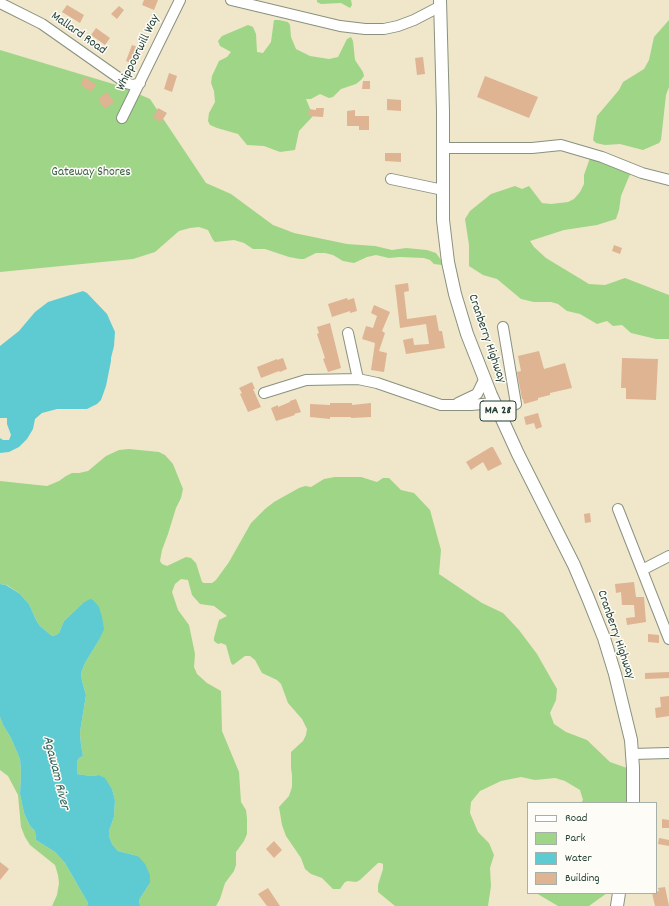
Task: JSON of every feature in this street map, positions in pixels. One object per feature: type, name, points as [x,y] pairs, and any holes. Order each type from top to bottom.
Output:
[{"type":"main road","name":"Cranberry Highway","points":[[439,3],[443,91],[444,234],[450,273],[467,334],[484,380],[521,460],[574,565],[594,612],[615,674],[628,725],[632,754],[633,802]]},
{"type":"main road","points":[[616,906],[619,894]]},
{"type":"street","name":"Whippoorwill Way","points":[[122,118],[180,0]]},
{"type":"street","points":[[231,0],[244,1],[347,27],[365,29],[384,29],[398,26],[414,20],[439,3]]},
{"type":"street","name":"Mallard Road","points":[[0,3],[42,24],[126,83],[133,85],[140,83]]},
{"type":"street","points":[[444,148],[532,148],[561,145],[602,156],[642,173],[669,180]]},
{"type":"street","points":[[391,179],[443,190]]},
{"type":"street","points":[[264,394],[306,380],[358,379],[383,384],[441,405],[496,407],[516,404],[503,327]]},
{"type":"street","points":[[348,333],[358,379]]},
{"type":"street","points":[[455,405],[477,394],[484,380]]},
{"type":"street","points":[[618,509],[669,639]]},
{"type":"street","points":[[642,570],[669,556]]},
{"type":"street","points":[[632,754],[669,753]]},
{"type":"green space","points":[[317,0],[351,0],[352,5],[350,8],[341,3],[321,4],[317,2]]},
{"type":"green space","points":[[274,20],[288,22],[290,25],[291,37],[296,49],[310,56],[329,59],[338,57],[347,39],[351,37],[353,41],[355,60],[364,76],[356,84],[341,89],[333,97],[329,98],[320,94],[311,99],[306,99],[313,116],[299,131],[295,150],[280,152],[264,146],[247,145],[238,134],[210,125],[208,121],[209,113],[215,102],[214,91],[211,83],[212,76],[219,61],[227,57],[231,52],[220,46],[218,41],[222,36],[248,25],[253,27],[256,34],[257,52],[263,53],[271,42]]},
{"type":"green space","points":[[669,20],[669,87],[666,95],[661,140],[659,143],[643,150],[620,144],[605,145],[596,143],[593,140],[597,116],[619,90],[623,82],[644,69],[649,60],[654,37]]},
{"type":"green space","name":"Gateway Shores","points":[[0,50],[120,86],[150,99],[206,183],[231,194],[273,225],[294,233],[347,244],[375,246],[392,250],[406,248],[427,250],[436,253],[441,260],[442,265],[434,264],[430,260],[424,258],[389,258],[376,255],[354,263],[343,261],[333,255],[325,253],[316,253],[304,259],[300,259],[265,249],[253,249],[244,243],[234,240],[215,242],[208,230],[199,227],[179,231],[155,252],[133,259],[0,272]]},
{"type":"green space","points":[[591,155],[632,171],[621,196],[616,219],[597,225],[564,230],[530,241],[546,258],[589,284],[605,285],[625,278],[669,295],[669,339],[656,339],[631,333],[622,325],[613,326],[607,321],[597,324],[580,314],[567,311],[558,304],[551,302],[534,302],[521,299],[497,279],[483,275],[469,266],[469,245],[465,219],[470,211],[491,194],[515,186],[522,189],[529,186],[542,203],[551,204],[568,202],[574,199],[584,184],[584,175]]},
{"type":"green space","points":[[129,449],[159,452],[165,455],[173,464],[183,489],[162,550],[160,561],[162,564],[167,566],[186,557],[191,558],[196,563],[202,582],[204,583],[212,583],[216,580],[229,562],[251,523],[265,509],[274,502],[299,488],[305,486],[311,487],[324,479],[335,477],[361,477],[377,482],[383,478],[389,478],[401,490],[414,493],[430,510],[441,550],[439,574],[482,603],[503,613],[519,630],[537,654],[557,689],[556,700],[550,713],[554,724],[566,732],[587,740],[610,762],[627,768],[633,776],[629,802],[582,802],[583,800],[580,790],[565,781],[555,778],[535,780],[521,777],[501,781],[480,791],[471,802],[470,813],[478,832],[489,843],[494,855],[490,868],[491,886],[488,906],[395,906],[378,892],[378,885],[383,869],[383,864],[381,863],[378,863],[360,880],[356,882],[345,882],[340,889],[333,889],[322,878],[311,874],[305,869],[301,858],[286,836],[282,825],[279,807],[289,796],[292,787],[291,752],[303,741],[307,729],[302,719],[288,703],[281,684],[277,680],[262,673],[255,660],[250,656],[245,656],[233,665],[231,663],[226,645],[221,643],[218,644],[214,641],[219,620],[227,616],[214,606],[200,604],[192,595],[188,580],[181,579],[175,584],[172,592],[178,610],[189,625],[195,654],[194,667],[197,674],[207,683],[221,691],[222,731],[239,772],[241,802],[246,810],[247,834],[236,852],[236,865],[234,871],[225,883],[216,906],[140,906],[139,900],[150,883],[138,856],[118,851],[112,844],[109,831],[114,817],[115,800],[112,789],[105,779],[99,775],[91,776],[77,774],[77,762],[79,758],[83,756],[80,732],[86,695],[81,673],[85,663],[99,640],[102,617],[83,603],[64,621],[59,633],[52,636],[40,626],[29,604],[20,594],[7,585],[0,584],[0,481],[47,486],[72,473],[88,471],[106,456],[119,450]]},
{"type":"green space","points":[[0,717],[20,759],[20,794],[24,813],[30,826],[35,831],[36,840],[55,852],[65,863],[88,903],[87,906],[52,906],[57,895],[59,883],[55,865],[30,845],[25,837],[21,827],[18,795],[8,776],[0,770]]},
{"type":"green space","points":[[538,894],[606,894],[589,906],[558,906]]},
{"type":"water","points":[[83,291],[87,293],[107,314],[115,332],[114,346],[106,386],[101,400],[97,404],[87,409],[57,409],[42,413],[35,419],[33,429],[27,439],[19,447],[9,452],[0,453],[0,438],[3,440],[9,440],[11,435],[7,424],[7,418],[0,418],[0,346],[19,331],[35,312],[48,302]]},
{"type":"water","name":"Agawam River","points":[[0,584],[6,585],[20,594],[29,604],[40,626],[52,636],[59,633],[64,621],[83,603],[90,599],[93,600],[99,607],[104,629],[81,673],[86,695],[80,732],[83,756],[79,758],[77,762],[77,774],[91,776],[99,775],[105,778],[112,789],[115,800],[114,817],[109,831],[109,836],[112,844],[118,851],[138,856],[145,864],[150,875],[150,883],[139,900],[140,906],[87,906],[88,903],[65,863],[55,852],[36,840],[35,831],[30,826],[24,813],[20,794],[20,759],[0,717]]},
{"type":"building","points":[[144,0],[158,0],[154,10],[142,5]]},
{"type":"building","points":[[67,5],[84,15],[80,23],[62,12]]},
{"type":"building","points":[[119,6],[124,10],[117,19],[111,14]]},
{"type":"building","points":[[96,28],[110,38],[105,45],[91,35]]},
{"type":"building","points":[[132,45],[141,48],[134,64],[126,61]]},
{"type":"building","points":[[423,57],[425,74],[417,75],[415,58]]},
{"type":"building","points":[[169,73],[177,76],[172,92],[164,89]]},
{"type":"building","points":[[485,76],[538,97],[529,118],[477,97]]},
{"type":"building","points":[[85,77],[96,85],[91,92],[80,84]]},
{"type":"building","points":[[363,81],[370,81],[370,89],[362,89]]},
{"type":"building","points":[[107,92],[114,102],[105,109],[98,99]]},
{"type":"building","points":[[387,99],[401,100],[401,111],[387,110]]},
{"type":"building","points":[[158,108],[167,113],[161,122],[153,118]]},
{"type":"building","points":[[316,108],[324,108],[323,117],[308,116],[309,109],[316,110]]},
{"type":"building","points":[[355,110],[355,116],[369,116],[369,130],[359,130],[359,126],[347,126],[347,111]]},
{"type":"building","points":[[385,153],[401,153],[401,162],[385,161]]},
{"type":"building","points":[[614,245],[622,248],[620,254],[612,251]]},
{"type":"building","points":[[408,283],[409,291],[404,292],[407,319],[436,315],[439,331],[442,331],[445,348],[406,354],[403,340],[413,338],[414,345],[429,344],[426,324],[400,328],[395,285]]},
{"type":"building","points":[[347,298],[348,300],[354,298],[357,311],[350,313],[350,311],[332,317],[328,304]]},
{"type":"building","points":[[374,305],[390,312],[382,331],[385,333],[379,351],[387,353],[384,372],[371,370],[375,343],[362,339],[366,326],[373,328],[377,316],[371,313]]},
{"type":"building","points":[[330,323],[341,368],[328,372],[323,359],[325,358],[317,334],[319,333],[317,327]]},
{"type":"building","points":[[539,351],[544,369],[565,363],[572,388],[550,393],[550,395],[524,404],[517,372],[521,371],[518,356]]},
{"type":"building","points":[[283,358],[287,369],[261,378],[257,367]]},
{"type":"building","points":[[622,358],[658,359],[656,400],[626,399],[626,388],[621,388]]},
{"type":"building","points":[[252,382],[255,389],[253,389],[261,407],[248,412],[239,388]]},
{"type":"building","points":[[296,399],[301,412],[276,421],[271,408],[278,405],[278,407]]},
{"type":"building","points":[[330,403],[352,403],[352,405],[371,403],[371,417],[330,417],[330,419],[310,417],[310,404],[330,405]]},
{"type":"building","points":[[538,413],[542,427],[536,429],[534,423],[526,425],[524,417]]},
{"type":"building","points":[[493,447],[502,464],[488,471],[483,462],[471,470],[466,462]]},
{"type":"building","points":[[590,513],[591,522],[585,523],[584,514]]},
{"type":"building","points":[[634,582],[636,597],[644,597],[646,622],[627,625],[626,618],[635,617],[634,605],[622,605],[621,592],[616,593],[615,584]]},
{"type":"building","points":[[648,634],[659,635],[659,643],[648,642]]},
{"type":"building","points":[[669,672],[669,678],[645,679],[645,673]]},
{"type":"building","points":[[669,696],[669,716],[656,718],[655,708],[661,707],[660,697]]},
{"type":"building","points":[[662,819],[669,820],[669,828],[662,828]]},
{"type":"building","points":[[659,838],[669,840],[669,846],[658,844]]},
{"type":"building","points":[[274,841],[282,850],[274,858],[266,849]]},
{"type":"building","points":[[0,862],[9,869],[0,880]]},
{"type":"building","points":[[665,887],[669,906],[655,906],[652,894],[657,894],[657,892],[659,891],[658,888]]},
{"type":"building","points":[[268,888],[280,906],[267,906],[258,894]]}]
